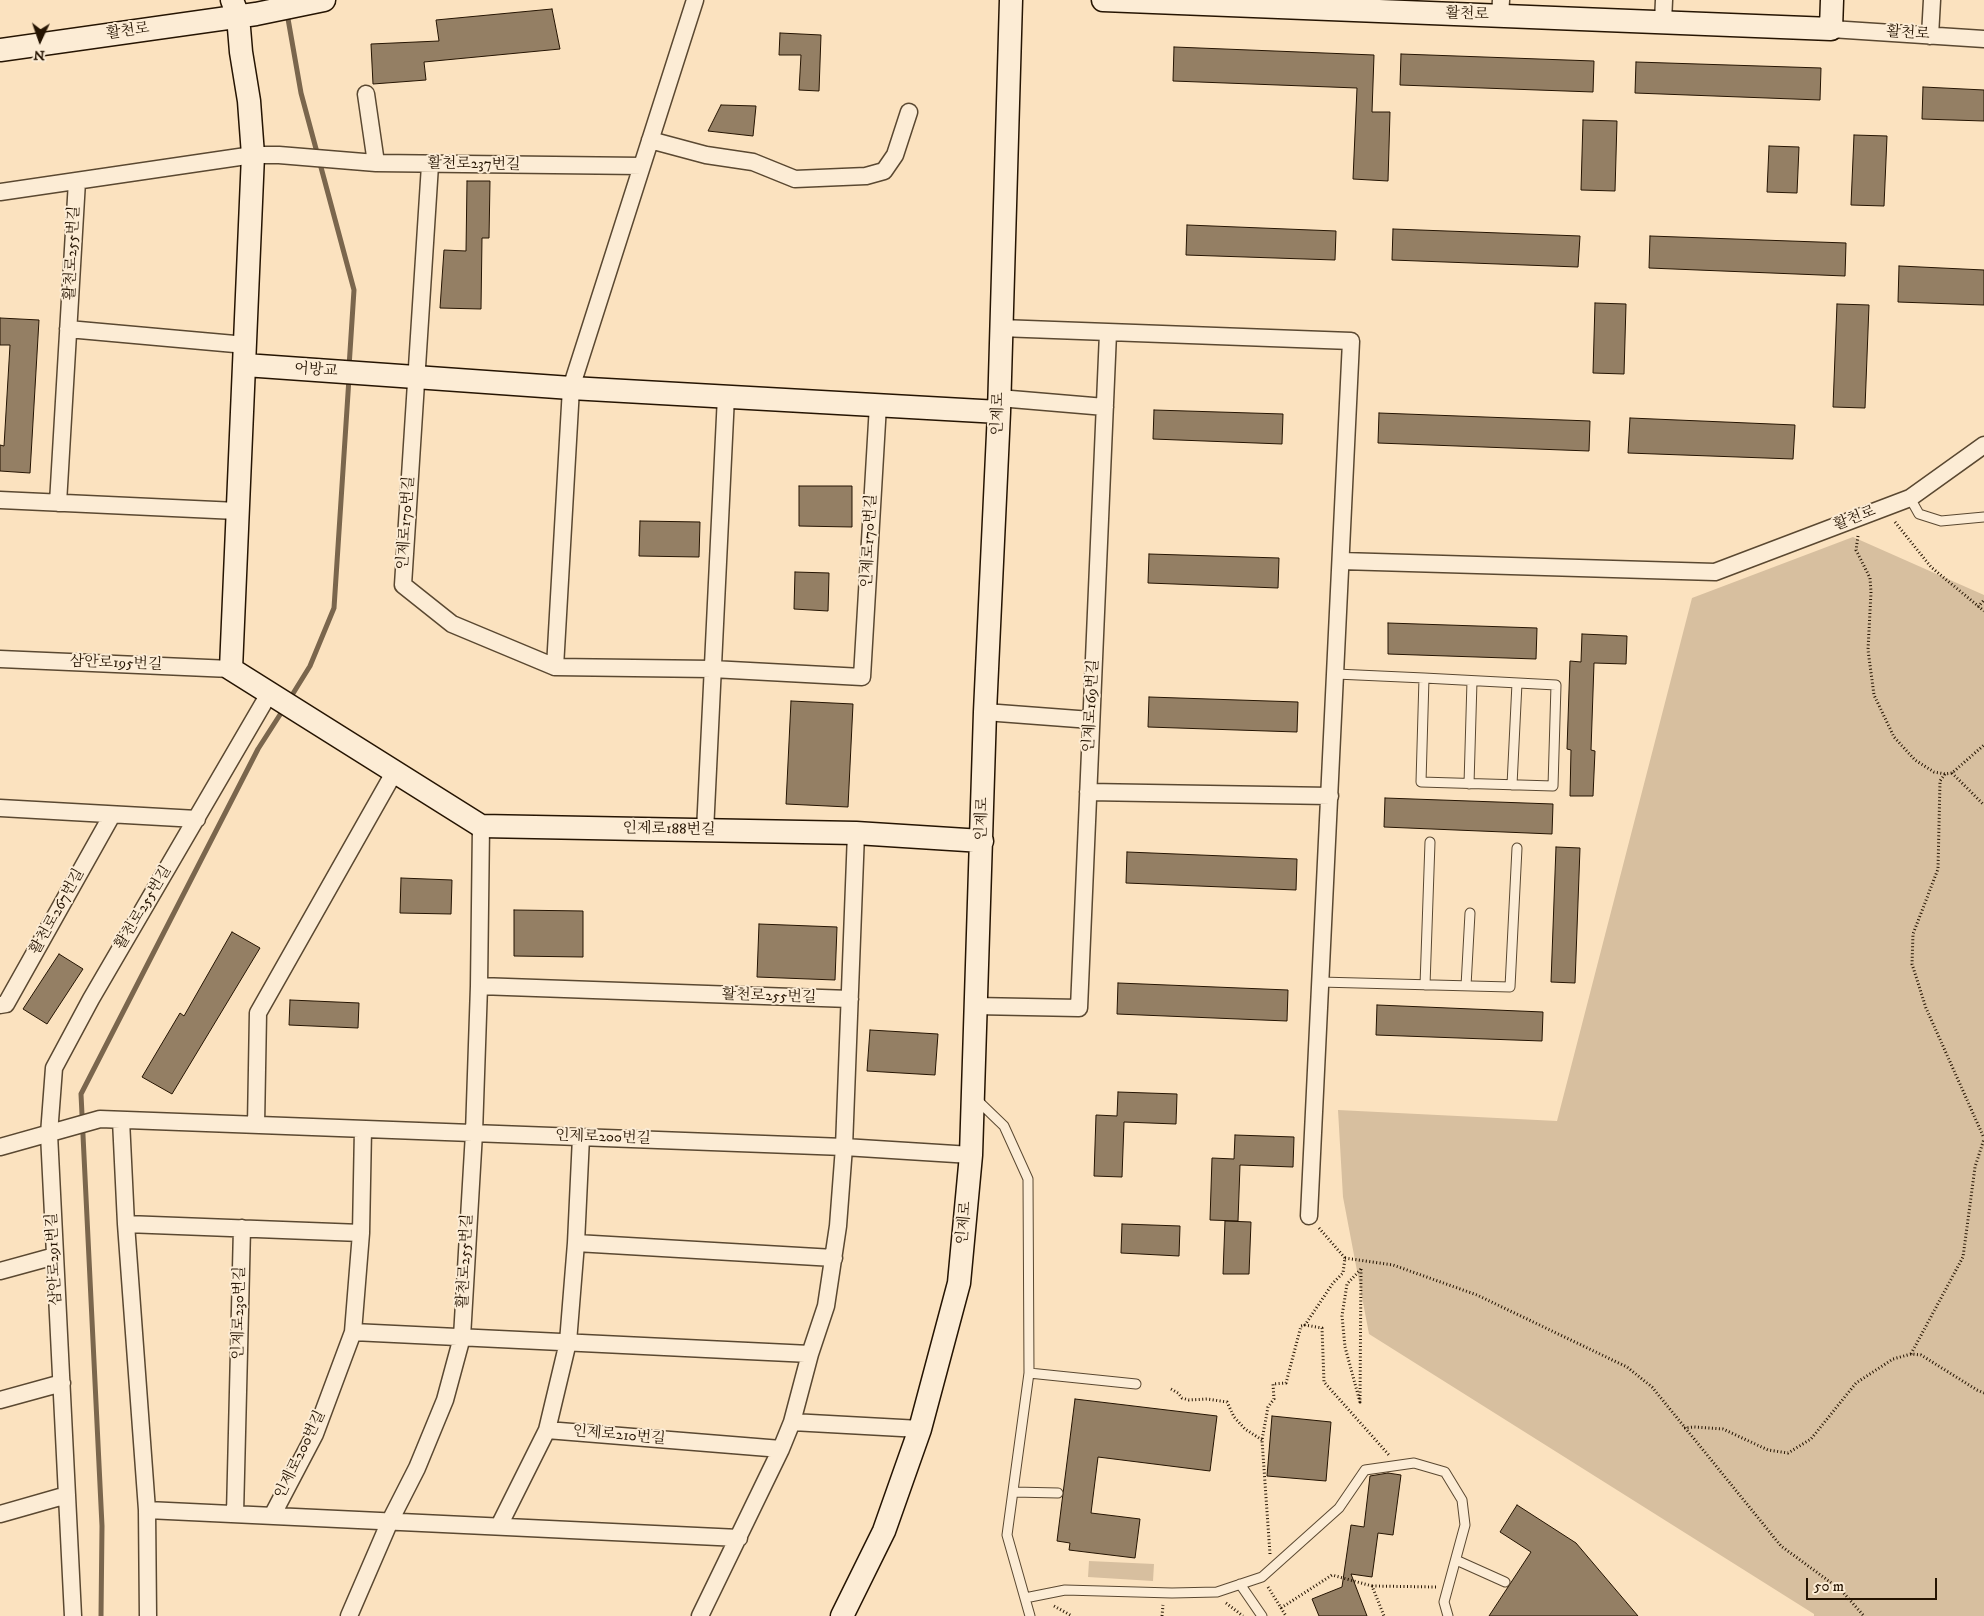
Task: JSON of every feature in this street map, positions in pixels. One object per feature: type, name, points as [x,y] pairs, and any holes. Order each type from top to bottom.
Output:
[{"type":"street","points":[[555,667],[571,388],[695,0]]},
{"type":"street","name":"인제로","points":[[842,1616],[884,1532],[920,1429],[959,1283],[971,1155],[985,712],[999,405],[1011,0]]},
{"type":"street","name":"활천로","points":[[1104,0],[1501,8],[1663,22],[1984,38]]},
{"type":"street","points":[[1663,22],[1664,0]]},
{"type":"street","points":[[1831,29],[1832,0]]},
{"type":"street","points":[[1930,36],[1932,0]]},
{"type":"street","name":"활천로","points":[[0,50],[242,10],[318,1]]},
{"type":"street","points":[[242,10],[241,52],[249,102],[253,155],[252,359],[237,512],[231,669],[481,826]]},
{"type":"street","points":[[366,94],[376,163]]},
{"type":"street","points":[[650,140],[706,155],[753,162],[795,179],[866,176],[884,171],[895,156],[909,112]]},
{"type":"street","points":[[0,192],[253,155]]},
{"type":"street","name":"활천로237번길","points":[[253,155],[430,165],[642,166]]},
{"type":"street","points":[[430,165],[416,377],[571,388],[878,405],[1105,407]]},
{"type":"street","name":"활천로255번길","points":[[58,503],[77,181]]},
{"type":"street","points":[[68,328],[252,359]]},
{"type":"street","points":[[1000,328],[1351,341],[1309,1216]]},
{"type":"street","name":"인제로169번길","points":[[975,1006],[1078,1008],[1108,333]]},
{"type":"street","name":"어방교","points":[[252,359],[366,374],[416,377]]},
{"type":"street","name":"인제로170번길","points":[[416,377],[404,585],[452,624],[555,667],[712,669],[862,677],[878,405]]},
{"type":"street","points":[[704,831],[726,396]]},
{"type":"street","name":"활천로","points":[[1341,561],[1714,572],[1910,498],[1984,445]]},
{"type":"street","points":[[0,500],[237,512]]},
{"type":"street","name":"삼안로195번길","points":[[0,659],[231,669]]},
{"type":"street","name":"활천로255번길","points":[[55,1132],[54,1068],[91,999],[274,695]]},
{"type":"street","points":[[985,712],[1091,720]]},
{"type":"street","points":[[256,1125],[258,1013],[395,771]]},
{"type":"street","points":[[1088,792],[1330,796]]},
{"type":"street","points":[[0,808],[198,819]]},
{"type":"street","name":"활천로267번길","points":[[0,1005],[6,1004],[112,815]]},
{"type":"street","name":"활천로255번길","points":[[349,1616],[390,1521],[418,1468],[446,1400],[462,1337],[474,1133],[479,986],[481,826]]},
{"type":"street","name":"인제로188번길","points":[[481,826],[856,833],[982,841]]},
{"type":"street","points":[[700,1616],[739,1538],[792,1422],[810,1354],[826,1306],[834,1258],[844,1147],[856,833]]},
{"type":"street","name":"활천로255번길","points":[[479,986],[850,1000]]},
{"type":"street","name":"인제로200번길","points":[[0,1147],[100,1119],[844,1147],[971,1155]]},
{"type":"street","points":[[121,1120],[126,1224],[147,1510],[148,1616]]},
{"type":"street","name":"인제로200번길","points":[[272,1516],[315,1434],[353,1332],[361,1232],[362,1129]]},
{"type":"street","name":"삼안로291번길","points":[[55,1132],[55,1256],[73,1616]]},
{"type":"street","points":[[499,1526],[547,1430],[568,1342],[576,1243],[581,1137]]},
{"type":"street","points":[[126,1224],[361,1232]]},
{"type":"street","name":"인제로230번길","points":[[235,1514],[242,1228]]},
{"type":"street","points":[[576,1243],[834,1258]]},
{"type":"street","points":[[0,1271],[55,1256]]},
{"type":"street","points":[[353,1332],[810,1354]]},
{"type":"street","points":[[0,1400],[62,1383]]},
{"type":"street","points":[[792,1422],[920,1429]]},
{"type":"street","name":"인제로210번길","points":[[547,1430],[781,1449]]},
{"type":"street","points":[[0,1514],[67,1495]]},
{"type":"street","points":[[147,1510],[739,1538]]},
{"type":"lane","points":[[1910,498],[1919,514],[1941,521],[1984,516]]},
{"type":"lane","points":[[1336,674],[1424,678],[1556,685],[1553,786],[1420,782],[1424,678]]},
{"type":"lane","points":[[1468,784],[1472,681]]},
{"type":"lane","points":[[1512,785],[1517,683]]},
{"type":"lane","points":[[1425,985],[1430,842]]},
{"type":"lane","points":[[1320,982],[1510,987],[1517,848]]},
{"type":"lane","points":[[1466,986],[1470,913]]},
{"type":"lane","points":[[973,1096],[1004,1126],[1028,1179],[1030,1373],[1007,1535],[1029,1616]]},
{"type":"lane","points":[[1030,1373],[1136,1384]]},
{"type":"lane","points":[[1025,1598],[1065,1590],[1217,1592],[1262,1577],[1339,1508],[1365,1470],[1414,1463],[1445,1472],[1462,1500],[1465,1525],[1444,1602],[1448,1616]]},
{"type":"lane","points":[[1014,1492],[1058,1493]]},
{"type":"lane","points":[[1456,1560],[1505,1582]]},
{"type":"lane","points":[[1240,1584],[1262,1616]]},
{"type":"path","points":[[1984,611],[1931,567],[1889,514],[1872,513],[1857,538],[1856,550],[1870,578],[1868,650],[1874,695],[1894,737],[1915,760],[1934,772],[1945,774],[1952,773],[1984,745]]},
{"type":"path","points":[[1978,607],[1984,600]]},
{"type":"path","points":[[1952,773],[1984,805]]},
{"type":"path","points":[[1911,1354],[1963,1257],[1976,1167],[1984,1139],[1926,1008],[1912,964],[1913,934],[1938,869],[1940,781],[1945,774]]},
{"type":"path","points":[[1309,1216],[1345,1258],[1393,1265],[1477,1294],[1627,1367],[1652,1387],[1781,1546],[1841,1590],[1864,1616]]},
{"type":"path","points":[[1270,1568],[1262,1440],[1268,1408],[1274,1399],[1273,1384],[1286,1383],[1301,1326],[1305,1325],[1333,1283],[1343,1273],[1345,1258]]},
{"type":"path","points":[[1362,1270],[1360,1402],[1345,1346],[1342,1316],[1347,1284],[1362,1270]]},
{"type":"path","points":[[1305,1325],[1322,1328],[1324,1382],[1398,1464]]},
{"type":"path","points":[[1684,1428],[1723,1429],[1768,1450],[1788,1453],[1811,1439],[1856,1384],[1893,1360],[1911,1354],[1921,1355],[1984,1393]]},
{"type":"path","points":[[1171,1389],[1182,1398],[1189,1400],[1207,1399],[1228,1402],[1234,1417],[1255,1437],[1262,1440]]},
{"type":"path","points":[[1281,1608],[1332,1575],[1372,1586],[1449,1588]]},
{"type":"path","points":[[1262,1577],[1286,1616]]},
{"type":"path","points":[[1372,1586],[1384,1616]]},
{"type":"path","points":[[1217,1592],[1220,1598],[1243,1616]]},
{"type":"shaded area","points":[[1853,537],[1984,595],[1984,1616],[1814,1616],[1814,1614],[1369,1334],[1343,1197],[1338,1110],[1557,1121],[1692,598]]},
{"type":"shaded area","points":[[1089,1561],[1154,1564],[1153,1581],[1088,1577]]},
{"type":"building","points":[[552,9],[560,49],[424,62],[426,80],[373,84],[371,44],[439,41],[436,20]]},
{"type":"building","points":[[780,33],[821,35],[819,91],[799,90],[801,55],[779,55]]},
{"type":"building","points":[[1174,47],[1374,55],[1372,112],[1390,112],[1388,181],[1353,179],[1357,88],[1173,81]]},
{"type":"building","points":[[1401,54],[1594,61],[1593,92],[1400,85]]},
{"type":"building","points":[[1636,62],[1821,68],[1820,100],[1635,93]]},
{"type":"building","points":[[1923,87],[1984,90],[1984,121],[1922,119]]},
{"type":"building","points":[[721,105],[756,106],[753,136],[708,131]]},
{"type":"building","points":[[1583,120],[1617,121],[1615,191],[1581,190]]},
{"type":"building","points":[[1854,135],[1887,136],[1884,206],[1851,205]]},
{"type":"building","points":[[1769,146],[1799,147],[1797,193],[1767,192]]},
{"type":"building","points":[[467,181],[490,181],[489,238],[482,238],[481,309],[440,308],[444,250],[466,251]]},
{"type":"building","points":[[1187,225],[1336,231],[1335,260],[1186,255]]},
{"type":"building","points":[[1393,229],[1580,236],[1578,267],[1392,260]]},
{"type":"building","points":[[1650,236],[1846,243],[1845,276],[1649,268]]},
{"type":"building","points":[[1899,266],[1984,270],[1984,305],[1898,302]]},
{"type":"building","points":[[1595,303],[1626,304],[1624,374],[1593,373]]},
{"type":"building","points":[[1837,304],[1869,305],[1865,408],[1833,407]]},
{"type":"building","points":[[0,318],[39,320],[30,473],[0,471],[0,445],[4,446],[10,345],[0,345]]},
{"type":"building","points":[[1154,410],[1283,414],[1282,444],[1153,439]]},
{"type":"building","points":[[1379,413],[1590,421],[1589,451],[1378,443]]},
{"type":"building","points":[[1630,418],[1795,425],[1793,459],[1628,453]]},
{"type":"building","points":[[799,486],[852,486],[852,527],[799,526]]},
{"type":"building","points":[[640,521],[700,522],[699,557],[639,556]]},
{"type":"building","points":[[1149,554],[1279,558],[1278,588],[1148,583]]},
{"type":"building","points":[[795,572],[829,573],[828,611],[794,609]]},
{"type":"building","points":[[1388,623],[1537,628],[1536,659],[1388,654]]},
{"type":"building","points":[[1582,634],[1627,636],[1626,664],[1594,663],[1591,750],[1595,751],[1593,796],[1570,796],[1571,750],[1567,749],[1570,661],[1581,662]]},
{"type":"building","points":[[1149,697],[1298,702],[1297,732],[1148,727]]},
{"type":"building","points":[[791,701],[853,704],[848,807],[786,804]]},
{"type":"building","points":[[1385,798],[1553,804],[1552,834],[1384,827]]},
{"type":"building","points":[[1556,847],[1580,848],[1575,983],[1551,982]]},
{"type":"building","points":[[1127,852],[1297,859],[1296,890],[1126,883]]},
{"type":"building","points":[[401,878],[452,880],[451,914],[400,913]]},
{"type":"building","points":[[514,910],[583,911],[583,957],[514,956]]},
{"type":"building","points":[[759,924],[837,927],[835,980],[757,977]]},
{"type":"building","points":[[232,932],[260,948],[172,1094],[142,1077],[180,1013],[184,1016]]},
{"type":"building","points":[[59,954],[83,969],[47,1024],[23,1009]]},
{"type":"building","points":[[1118,983],[1288,990],[1287,1021],[1117,1014]]},
{"type":"building","points":[[290,1000],[359,1003],[358,1028],[289,1025]]},
{"type":"building","points":[[1377,1005],[1543,1012],[1542,1041],[1376,1035]]},
{"type":"building","points":[[870,1030],[938,1034],[935,1075],[867,1071]]},
{"type":"building","points":[[1118,1092],[1177,1094],[1176,1124],[1124,1122],[1122,1177],[1094,1176],[1096,1115],[1117,1116]]},
{"type":"building","points":[[1235,1135],[1294,1137],[1293,1167],[1240,1165],[1238,1221],[1210,1220],[1212,1158],[1234,1159]]},
{"type":"building","points":[[1225,1221],[1251,1222],[1249,1274],[1223,1274]]},
{"type":"building","points":[[1122,1224],[1180,1226],[1179,1256],[1121,1253]]},
{"type":"building","points":[[1075,1399],[1217,1416],[1210,1471],[1098,1457],[1091,1513],[1140,1519],[1135,1558],[1069,1550],[1070,1543],[1057,1541]]},
{"type":"building","points":[[1272,1416],[1331,1422],[1326,1481],[1267,1476]]},
{"type":"building","points":[[1388,1473],[1401,1475],[1393,1535],[1378,1533],[1372,1577],[1351,1574],[1367,1616],[1319,1616],[1312,1599],[1342,1587],[1351,1525],[1364,1527],[1370,1476]]},
{"type":"building","points":[[1517,1505],[1576,1543],[1638,1616],[1489,1616],[1531,1552],[1500,1532]]},
{"type":"waterway","points":[[287,13],[301,93],[354,290],[349,367]]},
{"type":"waterway","points":[[289,700],[310,666],[334,608],[349,378]]},
{"type":"waterway","points":[[101,1616],[102,1526],[81,1094],[258,749],[283,710]]}]
